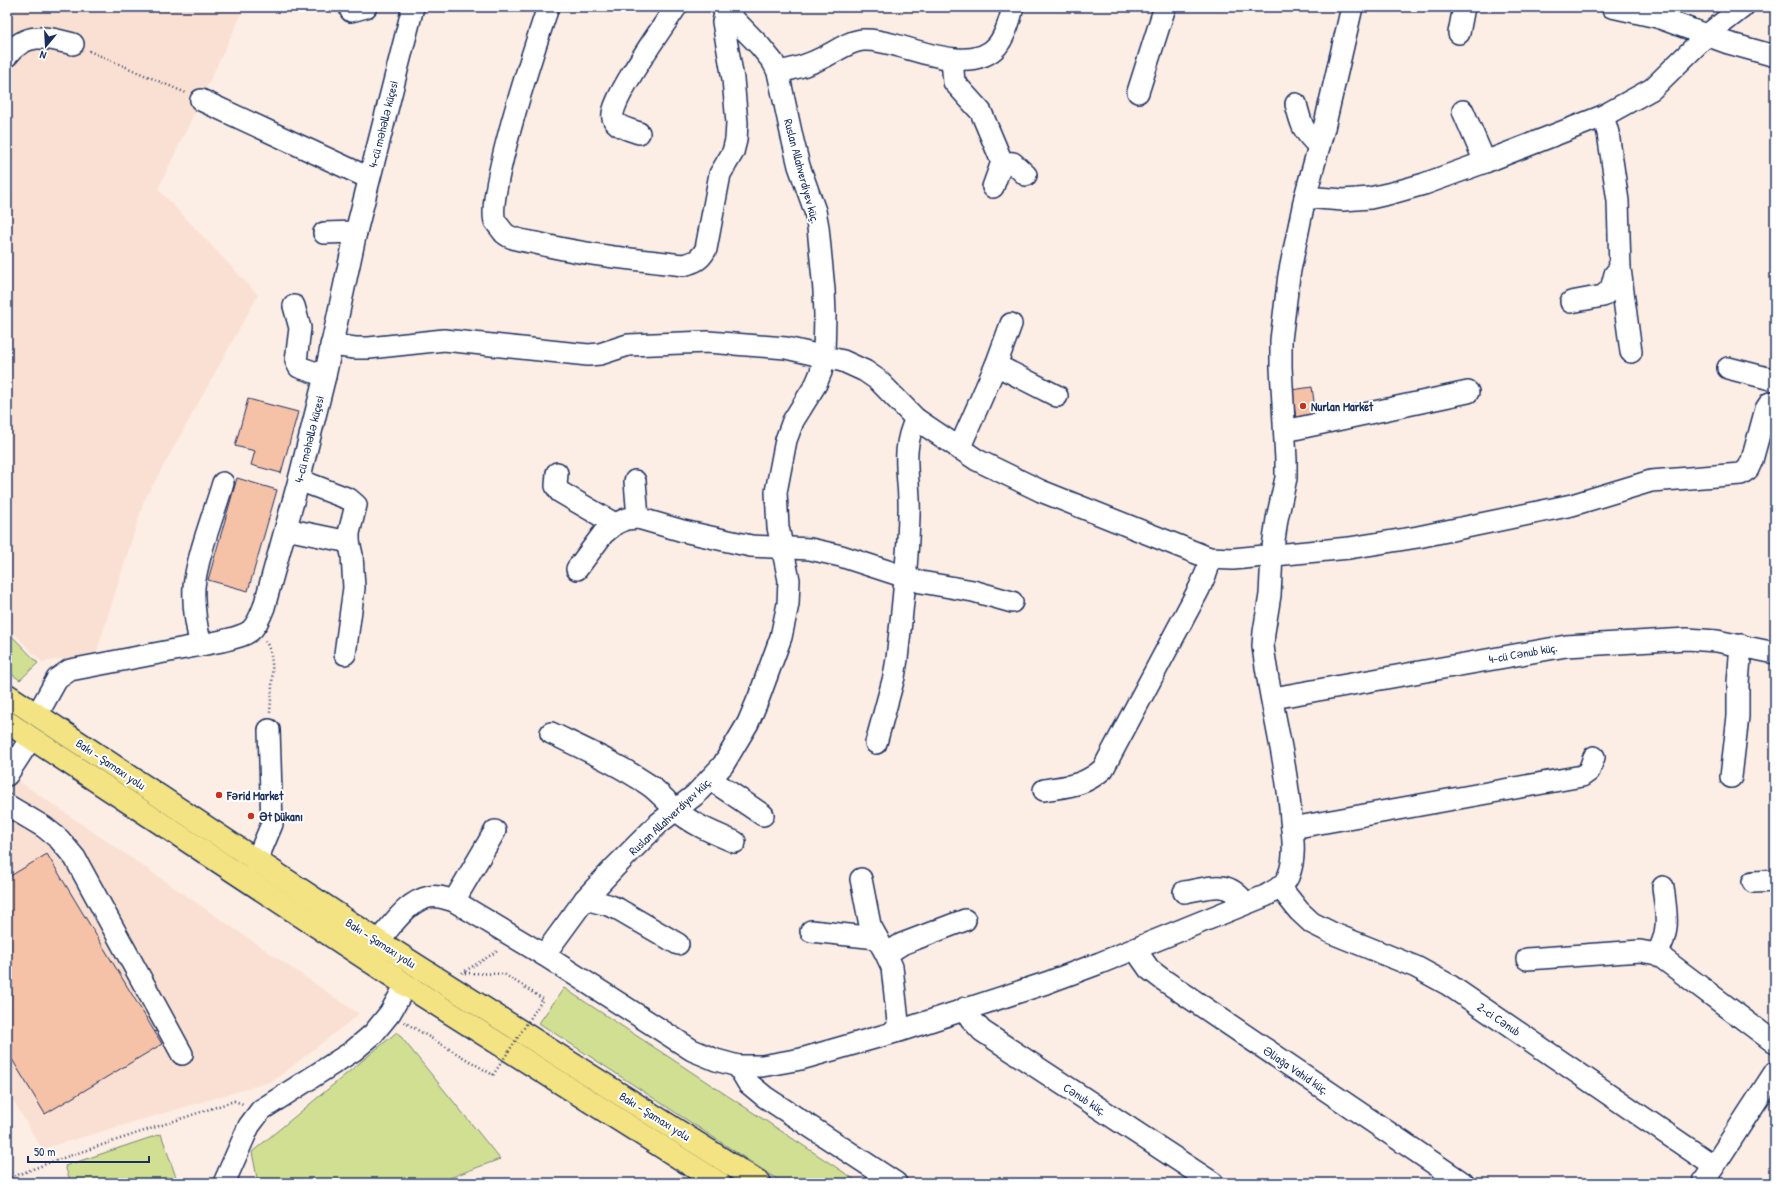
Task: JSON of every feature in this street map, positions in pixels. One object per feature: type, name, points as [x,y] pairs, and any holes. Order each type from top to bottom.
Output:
[{"type":"highway","name":"Bakı - Şamaxı yolu","points":[[7,695],[256,862],[760,1183]]},
{"type":"highway","name":"Bakı - Şamaxı yolu","points":[[7,722],[406,985],[719,1183]]},
{"type":"street","name":"4-cü məhəllə küçesi","points":[[254,629],[264,607],[299,480],[332,345],[369,178],[413,7]]},
{"type":"street","points":[[548,7],[537,38],[500,169],[494,207],[495,221],[505,234],[516,239],[561,250],[682,265],[694,262],[702,257],[706,249],[720,174],[733,152],[736,140],[737,123],[733,79],[723,22],[724,9]]},
{"type":"street","points":[[639,133],[618,125],[612,114],[624,87],[676,7]]},
{"type":"street","points":[[778,72],[802,68],[850,43],[863,40],[882,42],[952,60],[975,58],[987,54],[997,46],[1008,28],[1014,7]]},
{"type":"street","points":[[1138,92],[1165,7]]},
{"type":"street","points":[[378,941],[404,912],[417,902],[429,897],[440,897],[454,901],[544,955],[692,1050],[716,1060],[738,1066],[762,1066],[801,1059],[899,1031],[965,1008],[1046,983],[1135,949],[1265,896],[1280,887],[1288,877],[1292,862],[1293,848],[1290,796],[1263,646],[1270,595],[1272,554],[1277,519],[1286,478],[1281,340],[1289,275],[1305,197],[1319,146],[1352,7]]},
{"type":"street","points":[[1459,33],[1464,7]]},
{"type":"street","points":[[1612,7],[1657,17],[1775,56]]},
{"type":"street","points":[[1305,197],[1343,200],[1370,198],[1424,184],[1603,116],[1652,89],[1708,35],[1743,7]]},
{"type":"street","name":"Ruslan Allahverdiyev küç.","points":[[544,955],[585,899],[660,822],[695,795],[723,765],[748,723],[773,662],[781,637],[790,590],[787,566],[776,512],[776,492],[779,469],[786,440],[793,421],[822,372],[824,356],[824,290],[818,227],[815,211],[799,166],[778,72],[773,62],[760,46],[724,9]]},
{"type":"street","points":[[7,56],[24,41],[36,37],[52,38],[73,44]]},
{"type":"street","points":[[952,60],[954,82],[982,112],[1002,162],[994,187]]},
{"type":"street","points":[[201,100],[369,178]]},
{"type":"street","points":[[1296,104],[1307,136],[1319,146]]},
{"type":"street","points":[[1463,111],[1485,162]]},
{"type":"street","points":[[1603,116],[1608,133],[1618,201],[1620,269],[1631,352]]},
{"type":"street","points":[[1002,162],[1013,163],[1026,175]]},
{"type":"street","points":[[324,233],[356,232]]},
{"type":"street","points":[[1571,302],[1602,296],[1611,290],[1615,274],[1620,269]]},
{"type":"street","points":[[294,306],[300,328],[296,361],[299,367],[324,376]]},
{"type":"street","points":[[959,449],[996,366],[1011,324]]},
{"type":"street","points":[[332,345],[370,348],[444,340],[588,355],[600,354],[628,345],[708,342],[766,345],[804,351],[843,361],[865,370],[878,380],[916,419],[977,460],[1041,491],[1209,558],[1233,558],[1272,554],[1305,553],[1349,548],[1418,537],[1572,505],[1651,481],[1741,474],[1748,469],[1752,460],[1766,409],[1770,403],[1775,402]]},
{"type":"street","points":[[996,366],[1057,396]]},
{"type":"street","points":[[1728,368],[1775,380]]},
{"type":"street","points":[[1285,431],[1468,392]]},
{"type":"street","points":[[876,743],[894,677],[910,514],[906,448],[910,432],[916,419]]},
{"type":"street","points":[[557,473],[556,486],[560,492],[615,524]]},
{"type":"street","points":[[299,480],[349,499],[356,505],[348,542],[352,556],[354,588],[345,654]]},
{"type":"street","points":[[635,481],[638,518]]},
{"type":"street","points":[[201,645],[195,621],[194,588],[198,566],[223,483]]},
{"type":"street","points":[[577,569],[603,534],[615,524],[626,519],[638,518],[721,540],[751,546],[810,549],[841,556],[904,578],[973,591],[1012,602]]},
{"type":"street","points":[[286,529],[348,542]]},
{"type":"street","points":[[1044,790],[1081,784],[1093,778],[1103,769],[1199,589],[1207,571],[1209,558]]},
{"type":"street","points":[[37,715],[57,679],[70,670],[240,637],[254,629]]},
{"type":"street","name":"4-cü Cənub küç.","points":[[1273,698],[1566,646],[1687,640],[1717,641],[1775,653]]},
{"type":"street","points":[[1731,777],[1738,716],[1738,683],[1741,645]]},
{"type":"street","points":[[256,862],[272,824],[269,730]]},
{"type":"street","points":[[551,733],[621,767],[657,791],[676,810],[706,830],[735,842]]},
{"type":"street","points":[[7,775],[30,738]]},
{"type":"street","points":[[1292,828],[1582,776],[1589,771],[1594,756]]},
{"type":"street","points":[[710,779],[763,815]]},
{"type":"street","points":[[7,805],[44,827],[59,839],[75,858],[182,1054]]},
{"type":"street","points":[[454,901],[495,831]]},
{"type":"street","points":[[861,879],[870,925],[892,967],[899,1031]]},
{"type":"street","points":[[1753,882],[1775,881]]},
{"type":"street","points":[[1184,892],[1220,886],[1231,888],[1245,903]]},
{"type":"street","name":"2-ci Cənub","points":[[1280,887],[1298,912],[1312,923],[1332,933],[1416,967],[1449,985],[1706,1179]]},
{"type":"street","points":[[1657,954],[1664,942],[1667,926],[1663,887]]},
{"type":"street","points":[[585,899],[618,909],[678,944]]},
{"type":"street","points":[[810,931],[881,946],[902,944],[965,920]]},
{"type":"street","name":"Əliağa Vahid küç.","points":[[1135,949],[1149,969],[1162,979],[1464,1183]]},
{"type":"street","points":[[1527,959],[1640,952],[1657,954],[1775,1043]]},
{"type":"street","points":[[224,1183],[249,1126],[261,1110],[353,1051],[373,1034],[390,1013],[406,985]]},
{"type":"street","name":"Cənub küç.","points":[[965,1008],[971,1019],[982,1031],[1213,1183]]},
{"type":"street","points":[[738,1066],[748,1083],[765,1097],[896,1183]]},
{"type":"street","points":[[1706,1179],[1775,1072]]},
{"type":"path","points":[[73,44],[201,100]]},
{"type":"path","points":[[254,629],[267,643],[270,650],[272,681],[269,730]]},
{"type":"path","points":[[462,973],[516,938]]},
{"type":"path","points":[[390,1013],[493,1075],[542,999],[504,974],[462,973],[456,969]]},
{"type":"path","points":[[7,1179],[30,1169],[234,1101],[261,1110]]},
{"type":"shaded area","points":[[7,7],[245,7],[158,189],[258,295],[144,501],[96,654],[42,662],[7,626]]},
{"type":"shaded area","points":[[7,773],[359,1014],[273,1081],[42,1149],[7,1090]]},
{"type":"green space","points":[[7,631],[38,663],[20,680],[7,671]]},
{"type":"green space","points":[[564,988],[860,1183],[783,1183],[539,1023]]},
{"type":"green space","points":[[397,1032],[500,1159],[436,1183],[258,1183],[252,1152]]},
{"type":"green space","points":[[161,1134],[178,1183],[71,1183],[65,1166]]},
{"type":"building","points":[[1312,387],[1316,416],[1296,419],[1292,390]]},
{"type":"building","points":[[248,399],[298,412],[281,473],[251,465],[255,451],[235,446]]},
{"type":"building","points":[[237,478],[277,490],[248,591],[208,580]]},
{"type":"building","points":[[47,854],[162,1044],[45,1114],[7,1051],[7,878]]},
{"type":"place","name":"Nurlan Market","points":[[1303,406]]},
{"type":"place","name":"Fərid Market","points":[[219,795]]},
{"type":"place","name":"Ət Dükanı","points":[[251,816]]}]
